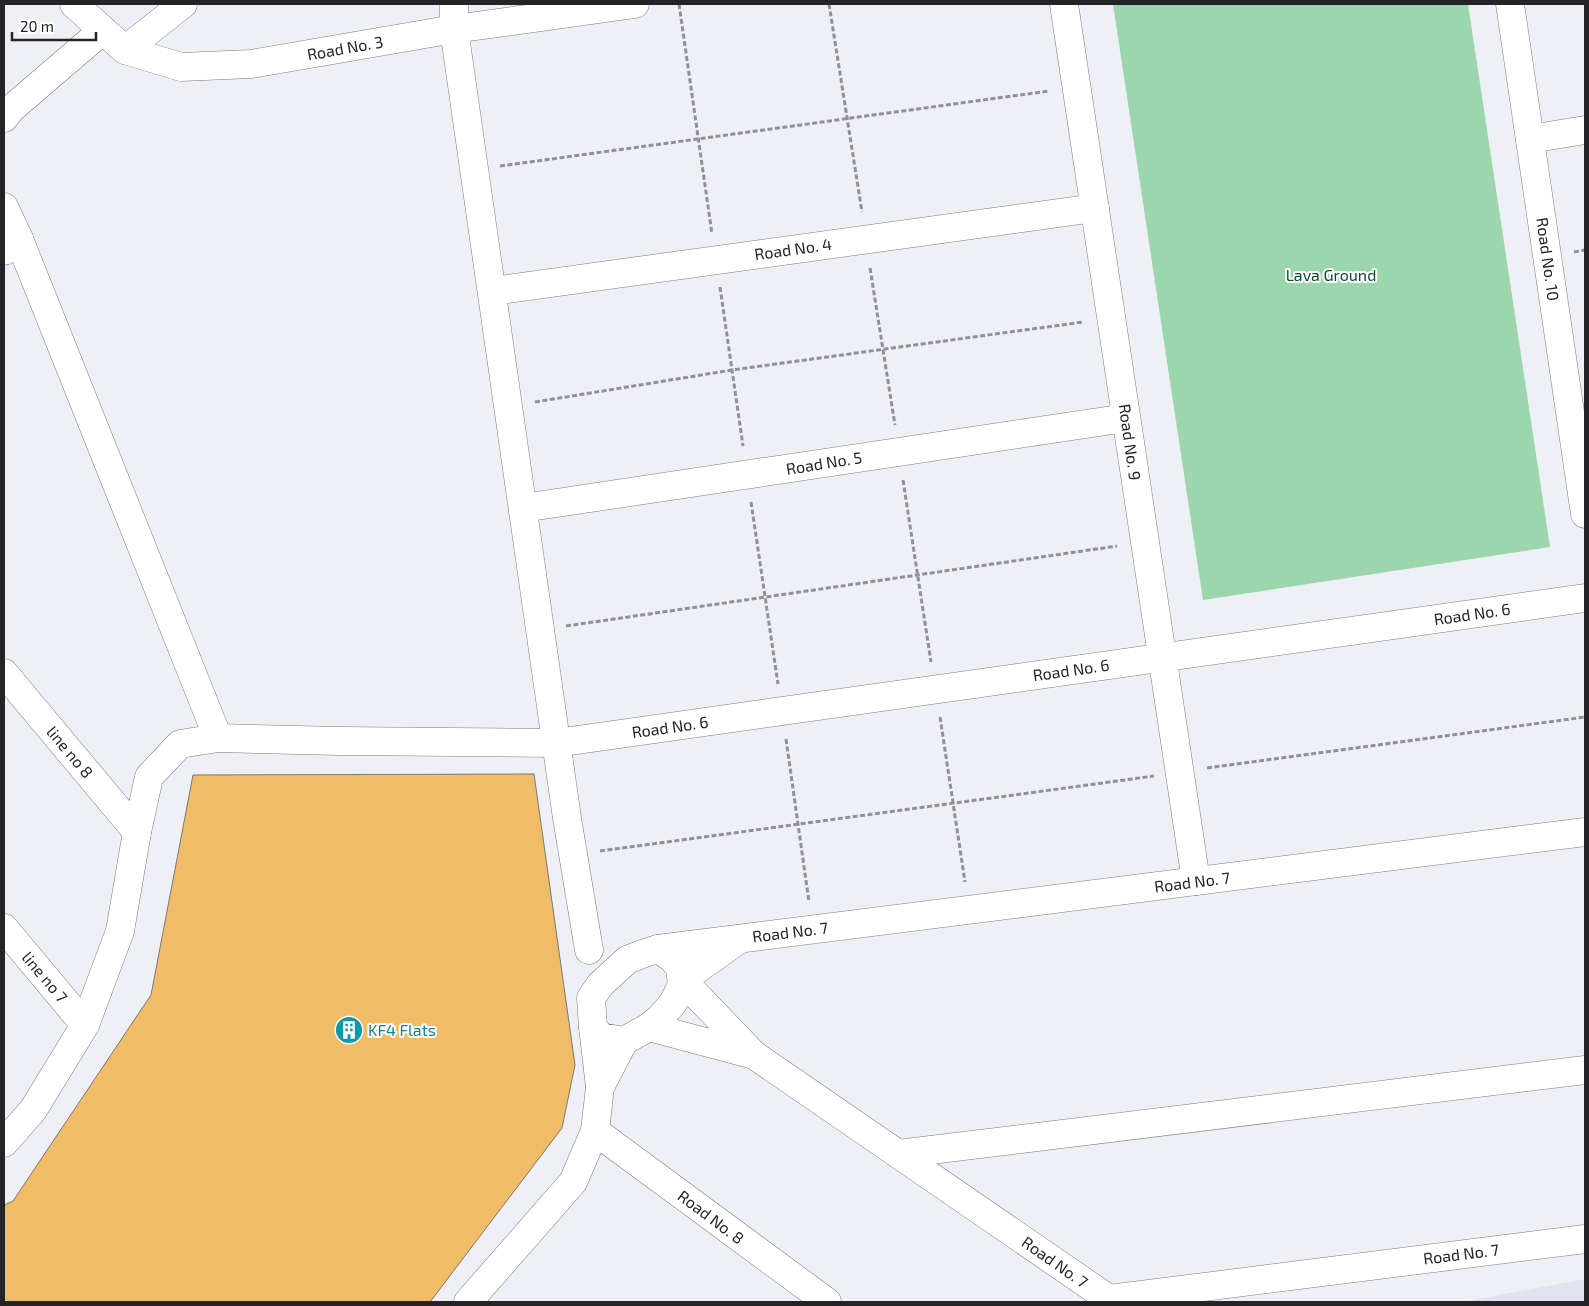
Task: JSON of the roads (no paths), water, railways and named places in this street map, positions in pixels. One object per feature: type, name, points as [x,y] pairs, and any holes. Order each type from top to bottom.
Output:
[{"type":"street","name":"Road No. 3","points":[[74,4],[125,50],[181,67],[251,64],[454,17],[635,4]]},
{"type":"street","points":[[125,50],[184,4]]},
{"type":"street","name":"Road No. 9","points":[[1064,4],[1196,881]]},
{"type":"street","name":"Road No. 10","points":[[1510,4],[1530,139],[1574,366],[1585,514]]},
{"type":"street","points":[[454,17],[556,743],[589,950],[593,1028],[600,1087],[596,1131],[572,1182],[474,1300]]},
{"type":"street","points":[[4,118],[11,108],[103,30]]},
{"type":"street","points":[[1530,139],[1585,130]]},
{"type":"street","points":[[4,208],[11,245],[218,738]]},
{"type":"street","name":"Road No. 4","points":[[492,291],[1095,208]]},
{"type":"street","name":"Road No. 5","points":[[523,508],[1126,418]]},
{"type":"street","name":"Road No. 6","points":[[4,1143],[33,1110],[85,1025],[120,931],[137,832],[149,777],[180,744],[218,738],[556,743],[1585,598]]},
{"type":"street","name":"line no 8","points":[[4,673],[137,832]]},
{"type":"street","name":"Road No. 7","points":[[658,949],[1585,832]]},
{"type":"street","name":"line no 7","points":[[4,928],[85,1025]]},
{"type":"street","points":[[740,938],[682,980],[754,1055]]},
{"type":"street","points":[[591,998],[611,973],[628,960],[642,954],[658,949],[672,958],[680,968],[682,985],[673,1003],[649,1027],[624,1041],[600,1087]]},
{"type":"street","points":[[589,950],[628,960]]},
{"type":"street","points":[[649,1027],[754,1055]]},
{"type":"street","points":[[593,1028],[601,1037],[624,1041]]},
{"type":"street","name":"Road No. 7","points":[[754,1055],[1110,1301],[1585,1239]]},
{"type":"street","points":[[898,1154],[1585,1070]]},
{"type":"street","name":"Road No. 8","points":[[596,1131],[827,1302]]},
{"type":"place","name":"KF4 Flats","points":[[349,1030]]},
{"type":"park label","name":"Lava Ground","points":[[1331,275]]}]
